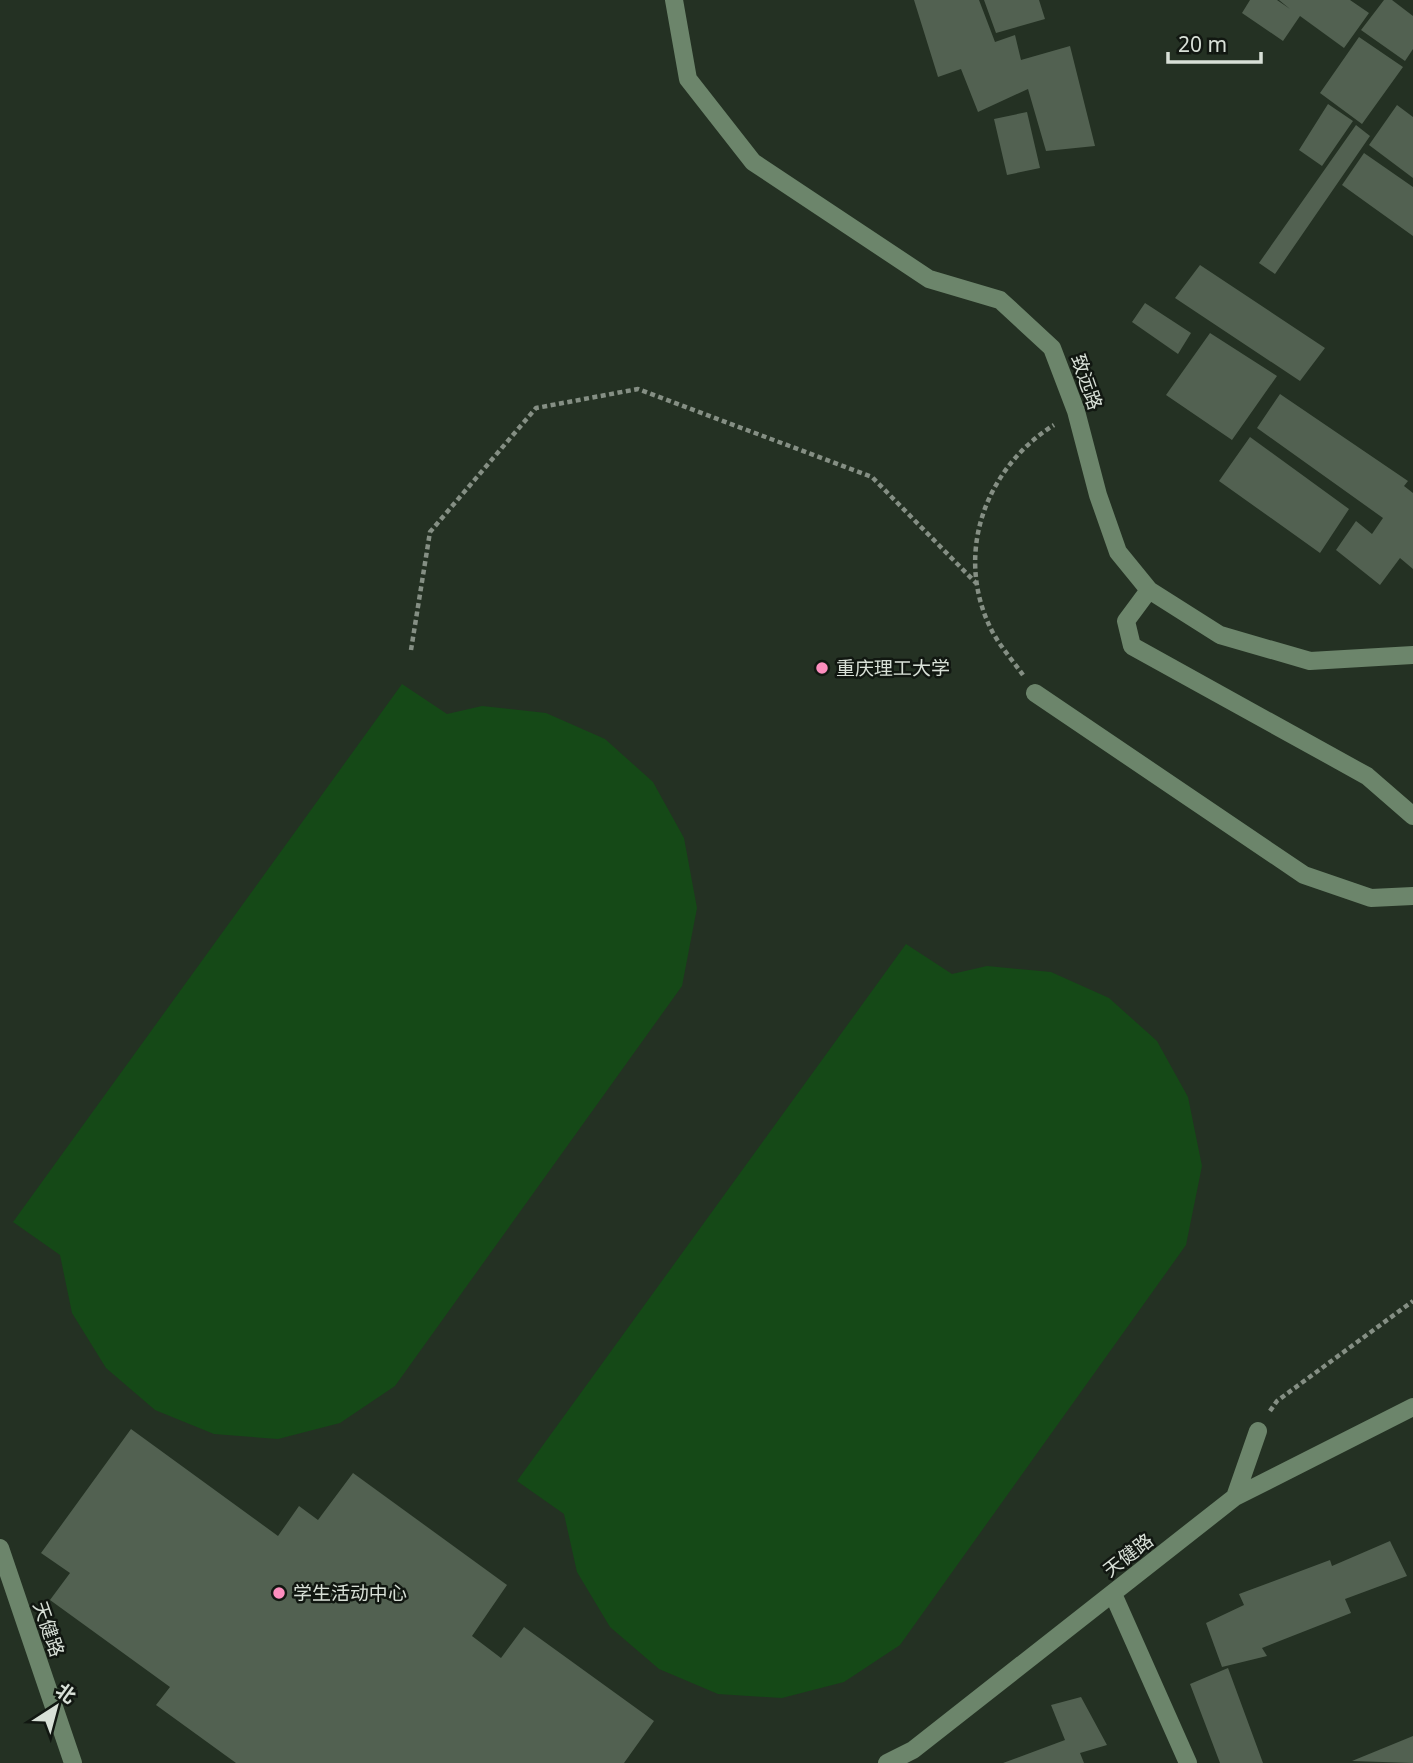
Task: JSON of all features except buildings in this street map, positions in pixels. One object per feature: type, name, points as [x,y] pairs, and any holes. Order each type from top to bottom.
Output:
[{"type":"street","name":"致远路","points":[[674,0],[688,79],[753,162],[929,279],[1000,300],[1052,348],[1076,411],[1098,495],[1118,552],[1149,590],[1220,635],[1310,661],[1413,655]]},
{"type":"street","points":[[1149,590],[1126,621],[1132,646],[1367,776],[1413,816]]},
{"type":"street","points":[[1035,693],[1304,875],[1371,898],[1413,896]]},
{"type":"street","name":"天健路","points":[[887,1763],[916,1757],[1235,1497],[1413,1408]]},
{"type":"street","points":[[1235,1497],[1258,1431]]},
{"type":"street","name":"天健路","points":[[0,1548],[73,1763]]},
{"type":"street","points":[[1113,1594],[1188,1763]]},
{"type":"path","points":[[411,650],[430,531],[536,408],[638,389],[872,477],[977,584]]},
{"type":"path","points":[[1035,693],[992,630],[977,584],[975,538],[996,482],[1029,440],[1076,411]]},
{"type":"path","points":[[1258,1431],[1277,1401],[1413,1301]]},
{"type":"green space","points":[[402,684],[447,714],[482,706],[546,713],[605,739],[653,782],[684,838],[697,908],[682,986],[395,1386],[340,1423],[278,1439],[214,1434],[155,1410],[106,1368],[72,1313],[60,1255],[13,1222]]},
{"type":"green space","points":[[906,944],[952,974],[987,966],[1051,972],[1109,998],[1157,1041],[1188,1097],[1202,1166],[1186,1245],[900,1645],[844,1682],[782,1698],[718,1694],[659,1669],[610,1627],[577,1572],[564,1514],[517,1481]]},
{"type":"place","name":"重庆理工大学","points":[[822,668]]},
{"type":"place","name":"学生活动中心","points":[[279,1593]]}]
